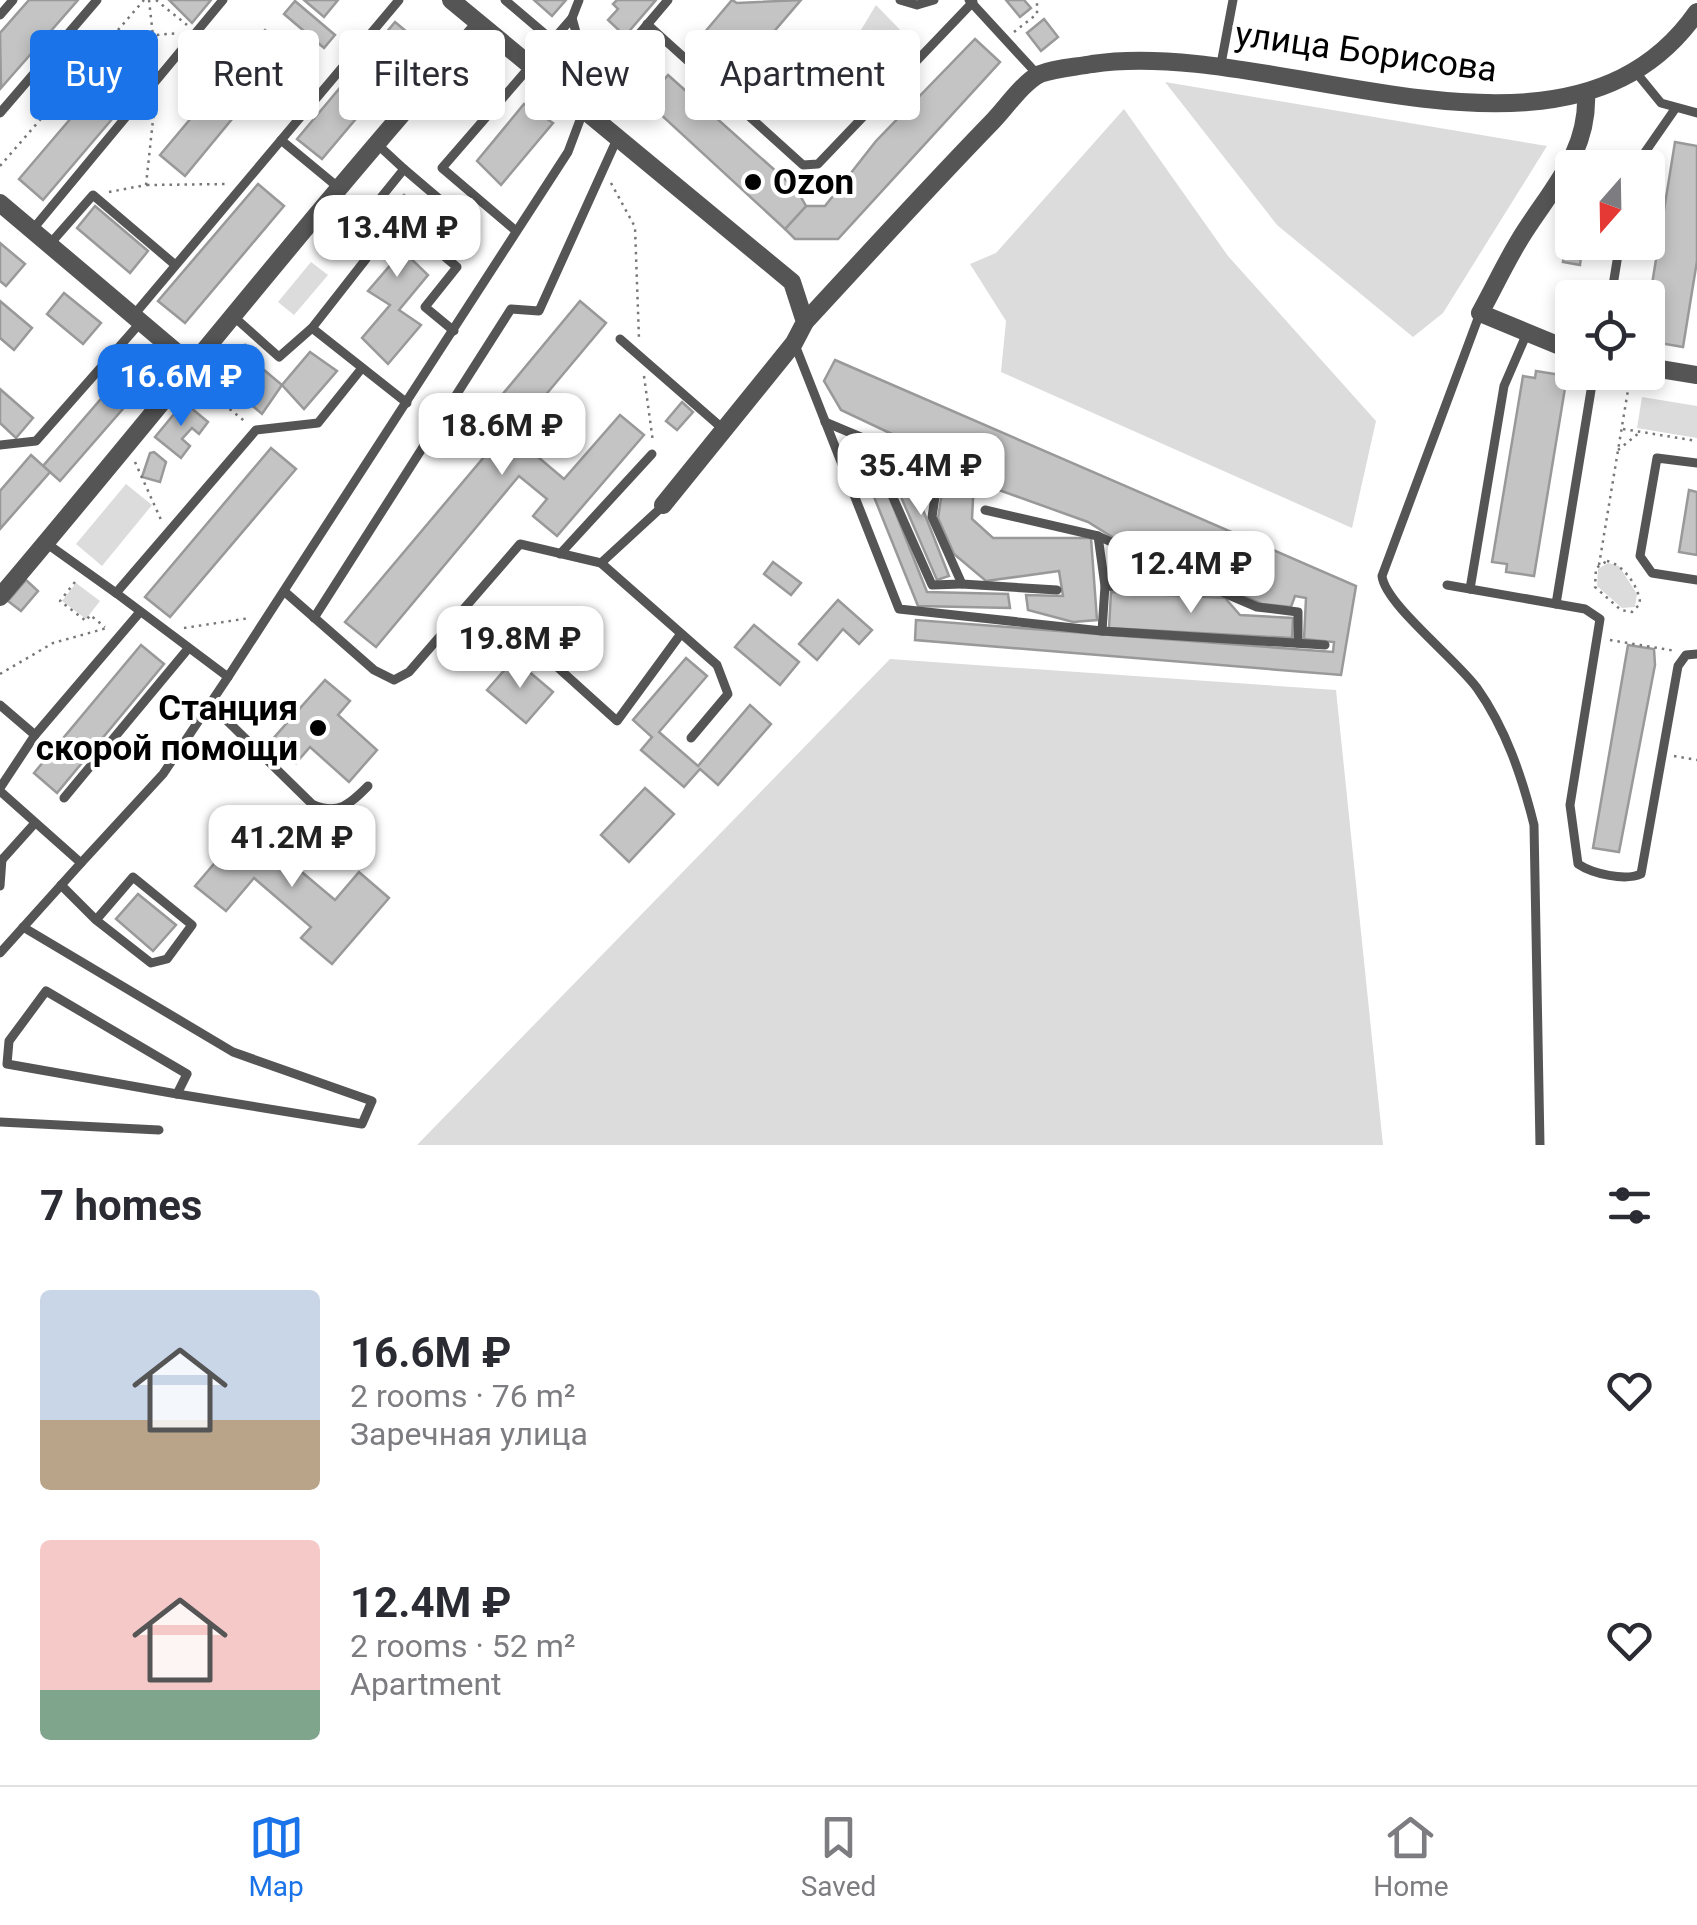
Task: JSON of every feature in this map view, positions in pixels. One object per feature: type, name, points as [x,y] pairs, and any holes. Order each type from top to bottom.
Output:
[{"type":"street","points":[[462,4],[480,25],[525,61]]},
{"type":"street","name":"улица Борисова","points":[[1038,75],[1131,58],[1221,64],[1392,94],[1512,106],[1586,93],[1634,70],[1683,32],[1697,12]]},
{"type":"street","points":[[0,596],[194,366],[230,314],[480,25]]},
{"type":"street","points":[[663,506],[794,343],[805,322],[1038,75]]},
{"type":"street","points":[[1555,344],[1480,314],[1523,234],[1574,158],[1584,136],[1586,93]]},
{"type":"street","points":[[598,120],[792,282],[805,322]]},
{"type":"street","points":[[0,204],[194,366]]},
{"type":"street","points":[[1665,370],[1697,375]]},
{"type":"lane","points":[[0,15],[13,0]]},
{"type":"lane","points":[[2,107],[97,0]]},
{"type":"lane","points":[[198,30],[222,0]]},
{"type":"lane","points":[[0,445],[36,440],[137,319],[173,263],[399,0]]},
{"type":"lane","points":[[506,0],[540,30]]},
{"type":"lane","points":[[561,30],[572,18],[579,0]]},
{"type":"lane","points":[[642,30],[668,0]]},
{"type":"lane","points":[[900,0],[917,5],[934,0]]},
{"type":"lane","points":[[1221,64],[1234,0]]},
{"type":"lane","points":[[647,24],[802,165],[818,164],[970,1],[1038,75]]},
{"type":"lane","points":[[572,18],[575,30]]},
{"type":"lane","points":[[158,79],[178,54]]},
{"type":"lane","points":[[1634,70],[1648,91],[1675,109],[1697,112]]},
{"type":"lane","points":[[425,186],[525,71]]},
{"type":"lane","points":[[1647,150],[1675,109]]},
{"type":"lane","points":[[32,231],[124,120]]},
{"type":"lane","points":[[0,952],[164,774],[408,404],[568,152],[578,120]]},
{"type":"lane","points":[[314,618],[510,309],[538,311],[618,137]]},
{"type":"lane","points":[[281,140],[338,188]]},
{"type":"lane","points":[[377,144],[458,215],[433,247],[458,267],[424,307],[454,331]]},
{"type":"lane","points":[[442,168],[516,230]]},
{"type":"lane","points":[[230,314],[279,357],[312,328],[366,260],[345,242],[404,169]]},
{"type":"lane","points":[[78,175],[93,196],[173,263]]},
{"type":"lane","points":[[49,245],[93,196]]},
{"type":"lane","points":[[1480,314],[1382,576],[1391,599],[1477,688],[1523,781],[1534,825],[1540,1145]]},
{"type":"lane","points":[[312,328],[408,404]]},
{"type":"lane","points":[[1470,590],[1504,386],[1527,333]]},
{"type":"lane","points":[[620,340],[722,428]]},
{"type":"lane","points":[[794,343],[899,608],[1102,631],[1325,646]]},
{"type":"lane","points":[[116,594],[256,430],[318,423],[362,368]]},
{"type":"lane","points":[[1556,604],[1591,390]]},
{"type":"lane","points":[[825,422],[939,470],[932,517],[962,584]]},
{"type":"lane","points":[[867,438],[932,586],[1057,590]]},
{"type":"lane","points":[[560,554],[652,454]]},
{"type":"lane","points":[[1697,463],[1662,457],[1654,463],[1640,556],[1652,572],[1697,580]]},
{"type":"lane","points":[[600,564],[663,506]]},
{"type":"lane","points":[[985,510],[1098,536],[1257,607],[1298,612],[1298,643]]},
{"type":"lane","points":[[1098,536],[1105,586],[1102,631]]},
{"type":"lane","points":[[46,543],[228,677]]},
{"type":"lane","points":[[285,592],[374,670],[394,680],[409,672],[520,544],[600,564],[717,665],[728,694],[691,738]]},
{"type":"lane","points":[[1447,585],[1556,604],[1595,613],[1600,620],[1570,805],[1576,858],[1582,868],[1629,877],[1642,874],[1678,666],[1692,655]]},
{"type":"lane","points":[[1105,586],[1222,592]]},
{"type":"lane","points":[[80,863],[0,790],[36,735],[140,612]]},
{"type":"lane","points":[[535,647],[617,721],[680,635]]},
{"type":"lane","points":[[64,798],[187,650]]},
{"type":"lane","points":[[210,704],[312,804],[327,811],[339,810],[368,786]]},
{"type":"lane","points":[[0,705],[36,735]]},
{"type":"lane","points":[[0,886],[1,860],[36,823]]},
{"type":"lane","points":[[61,885],[96,920],[151,963],[167,959],[192,926],[133,876],[96,920]]},
{"type":"lane","points":[[22,927],[233,1052],[372,1101],[362,1124],[178,1094],[7,1064],[9,1041],[46,990],[187,1074],[178,1094]]},
{"type":"lane","points":[[0,1033],[9,1041]]},
{"type":"lane","points":[[0,1122],[160,1130]]},
{"type":"path","points":[[118,30],[144,0]]},
{"type":"path","points":[[156,0],[194,30]]},
{"type":"path","points":[[1006,38],[1036,14],[1037,0]]},
{"type":"path","points":[[0,166],[40,120]]},
{"type":"path","points":[[612,172],[611,183],[636,227],[639,355],[653,418],[652,454]]},
{"type":"path","points":[[146,185],[244,184]]},
{"type":"path","points":[[253,335],[207,392],[256,430]]},
{"type":"path","points":[[1598,566],[1614,562],[1624,570],[1639,592],[1637,608],[1621,610],[1594,587],[1593,574],[1598,566],[1627,390]]},
{"type":"path","points":[[1621,428],[1697,441]]},
{"type":"path","points":[[1618,450],[1640,432]]},
{"type":"path","points":[[125,448],[140,470],[157,517],[170,530]]},
{"type":"path","points":[[75,582],[60,601],[86,621],[90,616],[118,637]]},
{"type":"path","points":[[164,631],[271,614]]},
{"type":"path","points":[[0,674],[53,643],[107,628]]},
{"type":"path","points":[[1598,638],[1692,655]]},
{"type":"path","points":[[1663,754],[1697,760]]},
{"type":"shaded area","points":[[876,5],[900,30],[861,30]]},
{"type":"shaded area","points":[[1165,82],[1547,146],[1443,313],[1413,337],[1277,225]]},
{"type":"shaded area","points":[[1124,109],[1228,256],[1376,421],[1352,528],[1001,372],[1006,321],[970,264],[996,253]]},
{"type":"shaded area","points":[[311,262],[328,275],[294,315],[278,302]]},
{"type":"shaded area","points":[[1642,397],[1697,406],[1697,438],[1637,428]]},
{"type":"shaded area","points":[[126,484],[152,505],[102,566],[76,544]]},
{"type":"shaded area","points":[[1608,563],[1619,566],[1637,594],[1635,607],[1622,608],[1597,586],[1598,569]]},
{"type":"shaded area","points":[[76,583],[100,601],[86,619],[62,601]]},
{"type":"shaded area","points":[[890,659],[1336,690],[1383,1145],[417,1145]]},
{"type":"building","points":[[29,0],[78,0],[52,30],[30,30],[30,55],[1,88],[0,33]]},
{"type":"building","points":[[169,0],[211,0],[192,23]]},
{"type":"building","points":[[304,0],[338,0],[324,17]]},
{"type":"building","points":[[534,0],[566,0],[552,16]]},
{"type":"building","points":[[617,0],[656,0],[630,30],[619,30],[608,20],[618,9],[613,4]]},
{"type":"building","points":[[732,0],[801,0],[775,30],[707,30]]},
{"type":"building","points":[[1006,0],[1024,0],[1031,8],[1020,17]]},
{"type":"building","points":[[295,1],[335,35],[324,48],[319,44],[319,30],[303,30],[284,14]]},
{"type":"building","points":[[1044,19],[1058,37],[1041,51],[1027,33]]},
{"type":"building","points":[[395,22],[405,30],[388,30]]},
{"type":"building","points":[[975,39],[1000,62],[838,239],[795,239],[785,229],[806,206],[825,206],[896,120],[920,120],[920,96]]},
{"type":"building","points":[[668,75],[685,90],[685,120],[718,120],[797,190],[806,206],[785,229],[665,118]]},
{"type":"building","points":[[339,89],[339,120],[355,120],[322,159],[297,139],[313,120],[319,120],[319,113]]},
{"type":"building","points":[[524,104],[525,120],[553,123],[501,185],[477,161]]},
{"type":"building","points":[[69,120],[111,120],[43,200],[19,179]]},
{"type":"building","points":[[189,120],[231,120],[185,176],[160,155]]},
{"type":"building","points":[[1675,142],[1697,146],[1697,261],[1683,347],[1665,344],[1665,280],[1653,280],[1656,260],[1665,260],[1665,204]]},
{"type":"building","points":[[258,184],[284,206],[185,323],[158,301]]},
{"type":"building","points":[[404,195],[432,216],[403,251],[428,275],[399,310],[421,325],[388,364],[362,338],[390,305],[368,291],[399,255],[374,231]]},
{"type":"building","points":[[95,206],[148,251],[130,273],[77,228]]},
{"type":"building","points":[[0,243],[25,264],[6,286],[0,281]]},
{"type":"building","points":[[64,293],[101,323],[83,344],[47,314]]},
{"type":"building","points":[[0,301],[32,328],[14,350],[0,338]]},
{"type":"building","points":[[580,301],[606,323],[512,435],[564,479],[620,415],[644,435],[557,536],[533,516],[547,499],[519,476],[376,647],[345,622],[489,451],[486,448],[481,454],[456,433],[474,412],[482,419]]},
{"type":"building","points":[[310,352],[337,371],[304,409],[282,385]]},
{"type":"building","points":[[246,355],[282,385],[262,414],[222,379]]},
{"type":"building","points":[[138,356],[156,371],[60,481],[43,466]]},
{"type":"building","points":[[835,360],[1356,586],[1341,675],[915,640],[916,620],[1333,652],[1334,642],[1304,639],[1306,598],[1295,596],[1291,607],[1262,604],[1170,565],[1148,548],[1117,540],[1088,522],[974,481],[972,519],[993,538],[1091,538],[1097,620],[1073,622],[1028,610],[1026,595],[1063,596],[1059,571],[986,581],[954,554],[938,518],[947,460],[841,410],[824,381]]},
{"type":"building","points":[[1536,371],[1555,374],[1555,390],[1565,390],[1534,576],[1506,572],[1507,564],[1492,562],[1523,376],[1535,378]]},
{"type":"building","points":[[0,389],[33,418],[16,438],[0,423]]},
{"type":"building","points":[[184,402],[208,422],[199,434],[192,428],[182,439],[190,446],[181,458],[155,437]]},
{"type":"building","points":[[682,402],[693,412],[677,430],[666,421]]},
{"type":"building","points":[[271,448],[296,469],[170,617],[145,597]]},
{"type":"building","points":[[150,453],[166,462],[160,482],[142,477]]},
{"type":"building","points":[[31,455],[50,472],[0,529],[0,491]]},
{"type":"building","points":[[921,465],[932,478],[916,492],[949,576],[937,580],[898,490],[903,475]]},
{"type":"building","points":[[879,471],[927,592],[1008,594],[1010,608],[918,606],[866,477]]},
{"type":"building","points":[[1689,490],[1697,492],[1697,555],[1679,552]]},
{"type":"building","points":[[1111,551],[1135,556],[1159,574],[1172,573],[1171,582],[1112,583]]},
{"type":"building","points":[[773,562],[801,583],[791,595],[764,574]]},
{"type":"building","points":[[26,580],[38,591],[21,611],[8,601]]},
{"type":"building","points":[[1111,592],[1225,598],[1240,615],[1293,618],[1292,638],[1109,628]]},
{"type":"building","points":[[838,600],[872,630],[859,644],[843,629],[817,660],[799,644]]},
{"type":"building","points":[[754,625],[799,662],[780,685],[735,647]]},
{"type":"building","points":[[141,645],[164,664],[57,793],[34,773]]},
{"type":"building","points":[[1628,645],[1654,649],[1655,665],[1619,852],[1593,848]]},
{"type":"building","points":[[686,658],[707,676],[659,732],[698,766],[750,705],[771,724],[718,785],[700,769],[684,787],[641,750],[652,737],[633,720]]},
{"type":"building","points":[[514,659],[553,692],[526,723],[487,690]]},
{"type":"building","name":"Станция скорой помощи","points":[[325,680],[350,701],[338,715],[377,750],[349,782],[310,747],[296,763],[271,741]]},
{"type":"building","points":[[645,788],[674,814],[629,862],[601,835]]},
{"type":"building","points":[[255,816],[286,842],[278,852],[335,900],[359,872],[389,898],[332,964],[301,938],[311,927],[254,878],[226,911],[195,886]]},
{"type":"building","points":[[138,894],[176,925],[153,951],[116,919]]},
{"type":"place","name":"Ozon","points":[[753,182]]},
{"type":"place","name":"Станция скорой помощи","points":[[318,728]]}]
